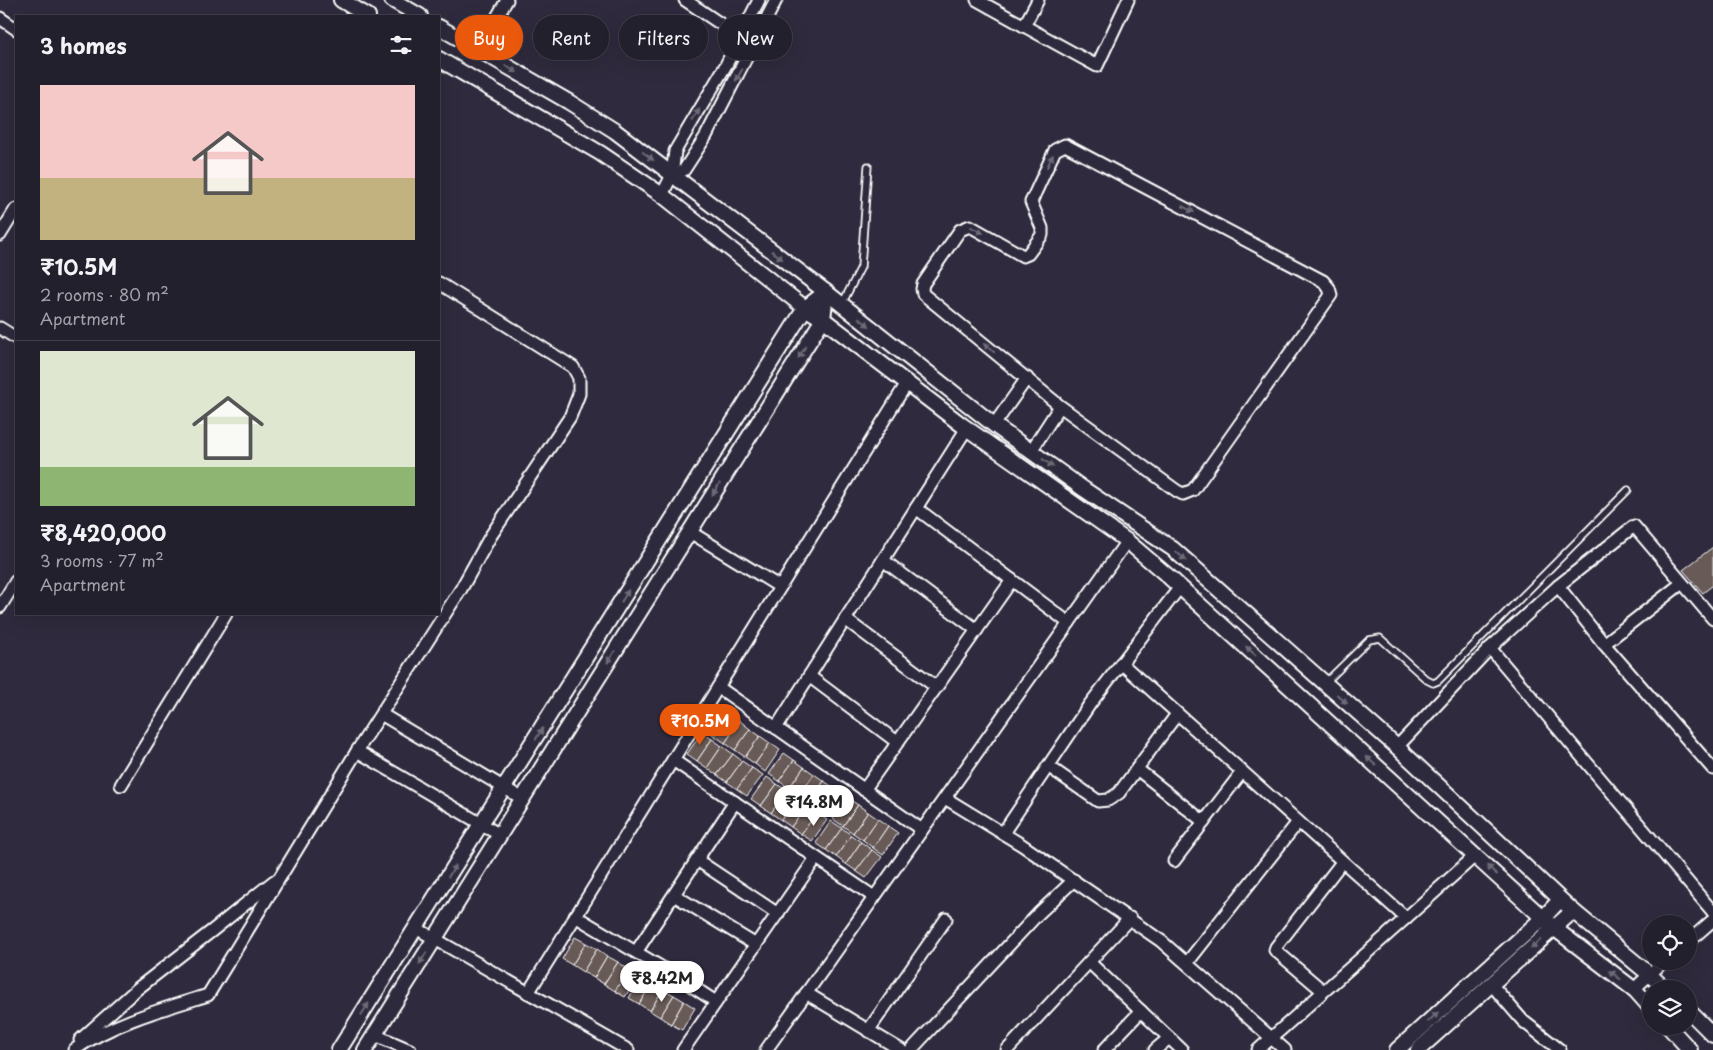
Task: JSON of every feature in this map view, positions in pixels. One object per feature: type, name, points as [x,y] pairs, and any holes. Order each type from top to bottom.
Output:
[{"type":"street","points":[[341,0],[366,15]]},
{"type":"street","points":[[392,0],[418,15]]},
{"type":"street","points":[[498,15],[507,0]]},
{"type":"street","points":[[685,0],[718,22]]},
{"type":"street","points":[[751,15],[759,0]]},
{"type":"street","points":[[672,175],[684,170],[706,136],[776,0]]},
{"type":"street","points":[[977,0],[1097,66],[1128,0]]},
{"type":"street","points":[[1024,26],[1038,0]]},
{"type":"street","points":[[0,18],[15,28]]},
{"type":"street","points":[[440,28],[455,36]]},
{"type":"street","points":[[440,60],[600,153],[662,195],[805,308],[967,428],[1127,541],[1476,855],[1554,928],[1634,989],[1642,998]]},
{"type":"street","points":[[496,60],[607,126],[842,304],[994,424],[1085,490],[1173,549],[1397,747],[1572,911],[1655,980]]},
{"type":"street","points":[[662,195],[672,175],[675,150],[728,60]]},
{"type":"street","points":[[1065,145],[1323,281],[1329,288],[1331,296],[1193,490],[1183,494],[1060,406],[1027,378],[923,294],[922,289],[923,284],[964,227],[970,226],[1023,256],[1028,254],[1042,234],[1042,228],[1031,202],[1055,150],[1065,145]]},
{"type":"street","points":[[0,235],[15,211]]},
{"type":"street","points":[[74,1050],[88,1040],[154,1011],[208,995],[357,751],[461,589],[490,537],[570,417],[579,394],[579,378],[573,367],[440,284]]},
{"type":"street","points":[[339,1050],[805,308],[826,292]]},
{"type":"street","points":[[365,1050],[822,319],[826,292]]},
{"type":"street","points":[[0,328],[15,337]]},
{"type":"street","points":[[994,424],[1027,378]]},
{"type":"street","points":[[528,992],[906,382]]},
{"type":"street","points":[[1031,451],[1060,406]]},
{"type":"street","points":[[776,728],[967,428]]},
{"type":"street","points":[[916,508],[1069,623]]},
{"type":"street","points":[[1397,747],[1490,648],[1558,586],[1634,526],[1713,619]]},
{"type":"street","points":[[690,532],[780,587]]},
{"type":"street","points":[[767,1050],[1127,541]]},
{"type":"street","points":[[883,560],[977,630]]},
{"type":"street","points":[[864,790],[1012,580]]},
{"type":"street","points":[[0,607],[15,583]]},
{"type":"street","points":[[1604,644],[1682,583]]},
{"type":"street","points":[[1558,586],[1604,644],[1713,769]]},
{"type":"street","points":[[1003,833],[1090,704],[1180,587]]},
{"type":"street","points":[[121,785],[225,615]]},
{"type":"street","points":[[846,619],[936,688]]},
{"type":"street","points":[[1490,648],[1713,912]]},
{"type":"street","points":[[1121,663],[1406,918]]},
{"type":"street","points":[[809,676],[897,742]]},
{"type":"street","points":[[718,687],[922,830]]},
{"type":"street","points":[[381,714],[523,799]]},
{"type":"street","points":[[1048,766],[1098,801],[1108,800],[1119,793],[1177,714]]},
{"type":"street","points":[[357,751],[500,835]]},
{"type":"street","points":[[673,760],[874,898]]},
{"type":"street","points":[[1137,769],[1204,822]]},
{"type":"street","points":[[1174,861],[1242,772]]},
{"type":"street","points":[[945,798],[1003,833],[1162,941],[1285,1050]]},
{"type":"street","points":[[636,952],[735,802]]},
{"type":"street","points":[[1187,963],[1298,822]]},
{"type":"street","points":[[1258,1050],[1476,855]]},
{"type":"street","points":[[684,1050],[816,858]]},
{"type":"street","points":[[697,860],[778,914]]},
{"type":"street","points":[[1323,991],[1275,950],[1276,946],[1342,862]]},
{"type":"street","points":[[69,1050],[137,989],[281,875]]},
{"type":"street","points":[[911,1050],[1038,914],[1074,880]]},
{"type":"street","points":[[674,895],[756,945]]},
{"type":"street","points":[[1397,1050],[1544,917],[1560,900]]},
{"type":"street","points":[[1418,1050],[1572,911]]},
{"type":"street","points":[[576,916],[716,1002]]},
{"type":"street","points":[[1007,1050],[1130,918]]},
{"type":"street","points":[[868,1031],[946,919]]},
{"type":"street","points":[[1697,934],[1713,920]]},
{"type":"street","points":[[416,928],[628,1050]]},
{"type":"street","points":[[1089,962],[1182,1050]]},
{"type":"street","points":[[1634,989],[1654,970]]},
{"type":"street","points":[[1491,984],[1523,1021],[1553,1048]]},
{"type":"street","points":[[806,993],[901,1050]]},
{"type":"street","points":[[1104,1050],[1141,1011]]},
{"type":"street","points":[[1697,1019],[1713,1035]]},
{"type":"street","points":[[375,1034],[410,1050]]},
{"type":"street","points":[[1676,1035],[1690,1050]]},
{"type":"street","points":[[1155,1050],[1169,1038]]},
{"type":"lane","points":[[842,304],[861,267],[868,166]]},
{"type":"lane","points":[[1324,683],[1369,640],[1374,638],[1380,638],[1427,680],[1433,683],[1438,681],[1628,490]]},
{"type":"building","points":[[1713,547],[1713,585],[1703,593],[1683,570]]},
{"type":"building","points":[[720,707],[730,714],[715,736],[705,729]]},
{"type":"building","points":[[730,714],[740,721],[725,743],[715,736]]},
{"type":"building","points":[[740,721],[750,729],[735,750],[725,743]]},
{"type":"building","points":[[750,729],[760,736],[745,757],[735,750]]},
{"type":"building","points":[[702,732],[712,739],[697,761],[687,754]]},
{"type":"building","points":[[760,736],[770,743],[755,764],[745,757]]},
{"type":"building","points":[[712,739],[722,746],[707,768],[697,761]]},
{"type":"building","points":[[770,743],[780,750],[765,772],[755,764]]},
{"type":"building","points":[[722,746],[733,754],[717,775],[707,768]]},
{"type":"building","points":[[784,753],[794,760],[779,781],[769,774]]},
{"type":"building","points":[[733,754],[742,761],[727,782],[717,775]]},
{"type":"building","points":[[794,760],[804,767],[789,788],[779,781]]},
{"type":"building","points":[[742,761],[752,768],[737,789],[727,782]]},
{"type":"building","points":[[804,767],[814,774],[799,796],[789,788]]},
{"type":"building","points":[[752,768],[763,775],[747,796],[737,789]]},
{"type":"building","points":[[814,774],[824,781],[809,803],[799,796]]},
{"type":"building","points":[[767,777],[777,784],[761,806],[751,799]]},
{"type":"building","points":[[824,781],[834,788],[819,810],[809,803]]},
{"type":"building","points":[[777,784],[787,791],[771,813],[761,806]]},
{"type":"building","points":[[834,788],[845,795],[829,817],[819,810]]},
{"type":"building","points":[[787,791],[797,798],[781,820],[771,813]]},
{"type":"building","points":[[797,798],[807,806],[791,827],[781,820]]},
{"type":"building","points":[[848,798],[858,805],[843,826],[833,819]]},
{"type":"building","points":[[858,805],[868,812],[853,833],[843,826]]},
{"type":"building","points":[[807,806],[817,813],[801,834],[791,827]]},
{"type":"building","points":[[868,812],[878,819],[863,840],[853,833]]},
{"type":"building","points":[[817,813],[827,820],[812,841],[801,834]]},
{"type":"building","points":[[878,819],[888,826],[873,848],[863,840]]},
{"type":"building","points":[[831,821],[842,828],[826,850],[816,843]]},
{"type":"building","points":[[888,826],[898,833],[883,855],[873,848]]},
{"type":"building","points":[[842,828],[851,835],[836,857],[826,850]]},
{"type":"building","points":[[851,835],[861,842],[846,864],[836,857]]},
{"type":"building","points":[[861,842],[872,850],[856,871],[846,864]]},
{"type":"building","points":[[872,850],[882,857],[866,878],[856,871]]},
{"type":"building","points":[[575,937],[586,943],[572,965],[562,959]]},
{"type":"building","points":[[586,943],[597,949],[583,972],[572,965]]},
{"type":"building","points":[[597,949],[607,956],[594,978],[583,972]]},
{"type":"building","points":[[607,956],[618,962],[604,984],[594,978]]},
{"type":"building","points":[[618,962],[628,969],[615,991],[604,984]]},
{"type":"building","points":[[628,969],[639,975],[625,997],[615,991]]},
{"type":"building","points":[[642,976],[653,982],[639,1004],[629,998]]},
{"type":"building","points":[[653,982],[663,989],[650,1011],[639,1004]]},
{"type":"building","points":[[663,989],[674,995],[660,1017],[650,1011]]},
{"type":"building","points":[[674,995],[684,1001],[671,1024],[660,1017]]},
{"type":"building","points":[[684,1001],[695,1008],[682,1030],[671,1024]]}]
